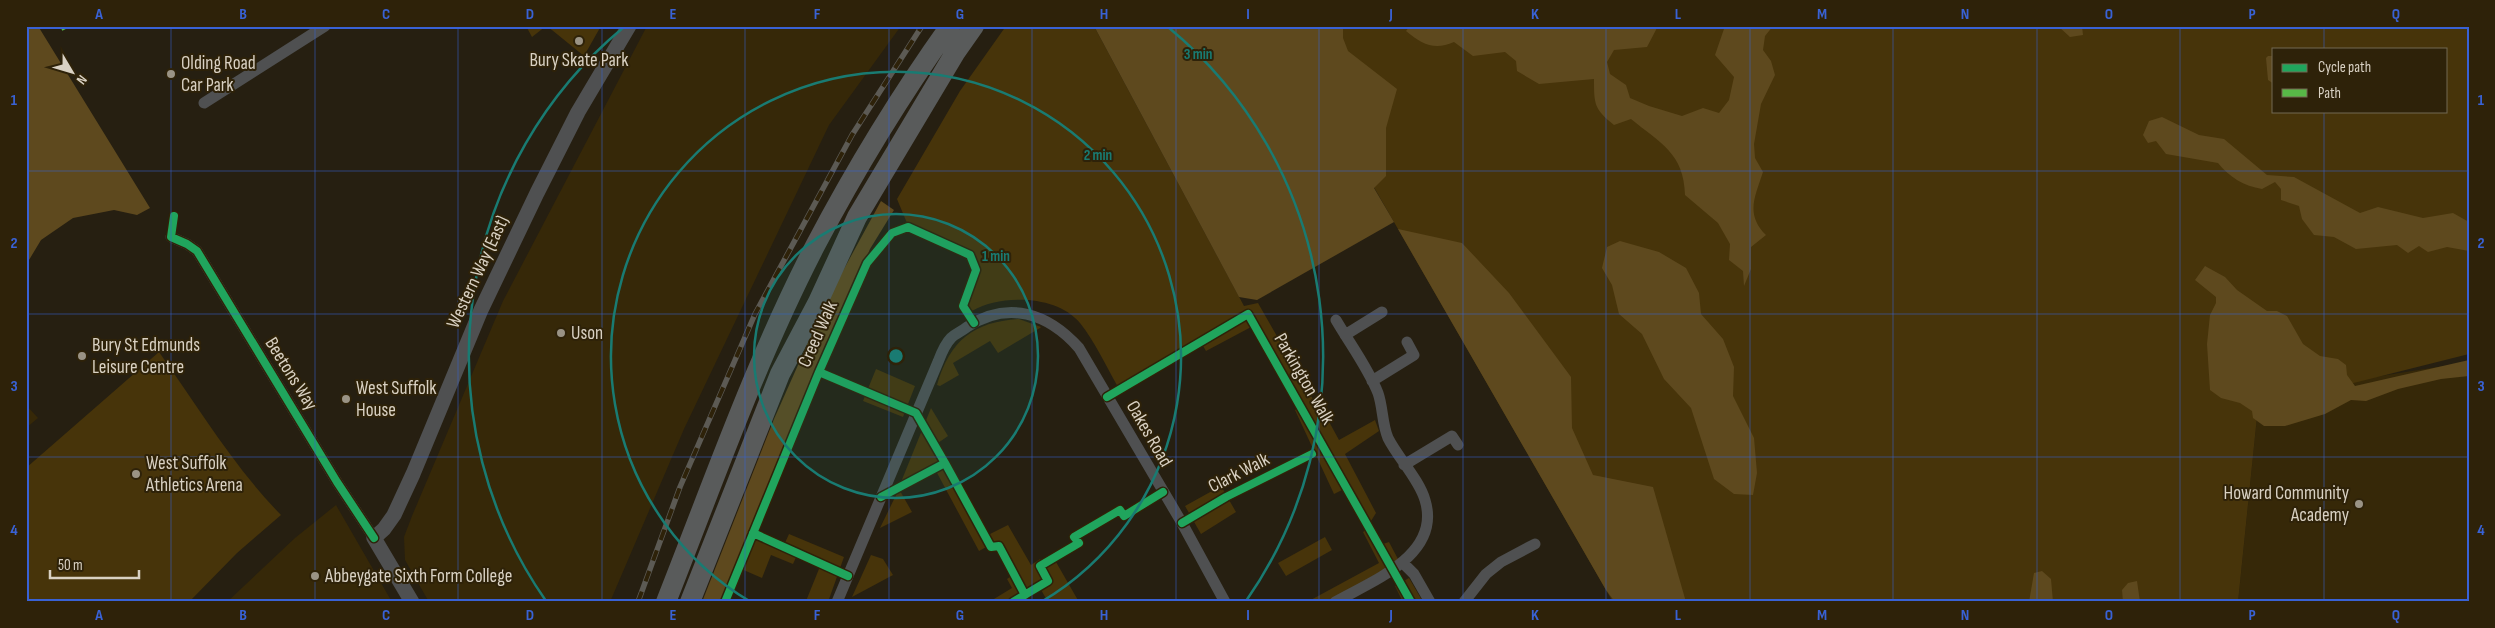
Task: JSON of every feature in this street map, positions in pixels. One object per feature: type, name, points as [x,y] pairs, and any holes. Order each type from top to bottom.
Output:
[{"type":"highway","points":[[666,602],[756,374],[815,246],[908,84],[950,26]]},
{"type":"highway","points":[[690,602],[780,374],[818,302],[857,217],[955,52],[974,26]]},
{"type":"street","points":[[204,103],[325,26]]},
{"type":"street","name":"Western Way (East)","points":[[374,538],[394,515],[481,310],[537,193],[578,112],[629,26]]},
{"type":"street","name":"Beetons Way","points":[[171,237],[197,251],[412,602]]},
{"type":"street","points":[[1345,335],[1382,312]]},
{"type":"street","name":"Oakes Road","points":[[837,602],[938,362],[950,339],[980,319],[1003,313],[1026,313],[1048,321],[1068,335],[1079,348],[1182,523],[1225,602]]},
{"type":"street","points":[[1335,602],[1403,563],[1422,538],[1428,518],[1425,499],[1387,436],[1379,395],[1336,320]]},
{"type":"street","points":[[1372,381],[1414,355],[1407,342]]},
{"type":"street","points":[[1404,464],[1452,436],[1458,445]]},
{"type":"street","points":[[1464,602],[1486,574],[1500,562],[1535,544]]},
{"type":"street","points":[[1403,563],[1414,574],[1430,602]]},
{"type":"shaded area","points":[[26,26],[38,26],[150,208],[137,215],[114,210],[73,218],[41,240],[26,265]]},
{"type":"shaded area","name":"Bury Skate Park","points":[[526,26],[546,26],[532,37]]},
{"type":"shaded area","name":"Bury Skate Park","points":[[547,26],[601,26],[584,56]]},
{"type":"shaded area","points":[[647,26],[901,26],[829,125],[684,429],[610,602],[429,602],[405,560],[404,537],[503,301]]},
{"type":"shaded area","points":[[1006,26],[1094,26],[1244,306],[1258,303],[1314,401],[1318,402],[1339,440],[1375,420],[1379,431],[1345,454],[1376,513],[1371,521],[1383,544],[1389,542],[1399,561],[1328,602],[1307,602],[1379,563],[1363,532],[1369,528],[1346,488],[1334,494],[1295,410],[1300,407],[1253,326],[1206,351],[1199,339],[1118,387],[1080,323],[1070,314],[1057,307],[1043,302],[1013,300],[984,305],[972,311],[966,302],[977,270],[973,253],[907,223],[897,199],[960,91]]},
{"type":"shaded area","points":[[1094,26],[1343,26],[1343,38],[1348,51],[1397,89],[1386,128],[1386,176],[1374,188],[1394,222],[1257,300],[1239,297]]},
{"type":"shaded area","points":[[1281,26],[2469,26],[2469,354],[2258,407],[2238,602],[1613,602]]},
{"type":"shaded area","points":[[1410,26],[1658,26],[1647,47],[1614,50],[1607,62],[1610,74],[1626,85],[1630,98],[1682,116],[1703,108],[1719,113],[1729,100],[1734,77],[1715,55],[1725,26],[1773,26],[1765,36],[1763,50],[1771,61],[1775,75],[1761,104],[1754,144],[1755,158],[1763,172],[1755,197],[1754,212],[1756,220],[1766,235],[1751,247],[1751,269],[1744,286],[1743,271],[1729,260],[1730,244],[1718,223],[1685,195],[1684,181],[1675,159],[1661,143],[1631,119],[1614,125],[1602,115],[1595,100],[1594,79],[1539,84],[1517,71],[1516,61],[1505,52],[1473,56],[1454,42],[1440,46],[1428,45],[1406,31]]},
{"type":"shaded area","points":[[2058,26],[2082,26],[2083,35],[2070,37]]},
{"type":"shaded area","points":[[2272,56],[2272,83],[2268,80],[2266,58]]},
{"type":"shaded area","points":[[2162,117],[2199,135],[2224,139],[2267,175],[2294,177],[2360,213],[2378,207],[2423,218],[2453,213],[2469,222],[2469,251],[2447,247],[2428,252],[2419,246],[2408,253],[2397,245],[2356,249],[2334,237],[2314,235],[2302,219],[2299,206],[2281,200],[2281,189],[2275,182],[2262,189],[2255,188],[2237,180],[2218,163],[2166,154],[2156,141],[2148,143],[2143,135],[2149,121]]},
{"type":"shaded area","points":[[881,201],[894,210],[870,249],[724,602],[702,602],[774,419],[826,302]]},
{"type":"shaded area","points":[[1398,229],[1462,243],[1509,293],[1571,377],[1572,428],[1593,475],[1653,487],[1686,602],[1615,602],[1606,590]]},
{"type":"shaded area","points":[[1620,241],[1659,252],[1686,268],[1699,293],[1701,314],[1723,339],[1734,367],[1733,396],[1754,438],[1757,473],[1753,495],[1734,494],[1714,479],[1691,408],[1664,379],[1642,334],[1619,314],[1612,285],[1602,268],[1607,247]]},
{"type":"shaded area","points":[[2205,266],[2225,277],[2237,290],[2267,311],[2277,311],[2287,316],[2303,344],[2320,356],[2338,359],[2346,365],[2347,375],[2355,386],[2469,360],[2469,376],[2441,379],[2398,389],[2366,401],[2351,400],[2325,414],[2285,426],[2264,426],[2253,418],[2252,411],[2240,403],[2221,398],[2210,390],[2207,344],[2210,315],[2216,303],[2216,297],[2195,280]]},
{"type":"shaded area","points":[[1019,319],[1041,327],[998,353],[990,341],[953,363],[959,375],[940,386],[937,385],[949,356],[966,336],[989,324]]},
{"type":"shaded area","name":"West Suffolk Athletics Arena","points":[[159,352],[232,457],[281,515],[237,553],[189,602],[26,602],[26,468]]},
{"type":"shaded area","name":"Howard Community Academy","points":[[2469,362],[2469,602],[2238,602],[2258,407],[2368,378]]},
{"type":"shaded area","points":[[876,369],[915,386],[903,417],[863,401]]},
{"type":"shaded area","points":[[26,405],[38,418],[26,428]]},
{"type":"shaded area","points":[[931,408],[948,436],[938,443],[988,535],[1008,525],[1031,565],[1040,559],[1045,568],[1056,562],[1079,602],[1048,602],[1040,588],[1016,602],[989,602],[1012,588],[1007,579],[1014,574],[998,547],[992,548],[990,545],[979,551],[936,471],[899,487]]},
{"type":"shaded area","points":[[1221,486],[1236,512],[1201,534],[1185,506]]},
{"type":"shaded area","points":[[899,489],[912,512],[880,528]]},
{"type":"shaded area","name":"Abbeygate Sixth Form College","points":[[336,505],[392,602],[227,602],[295,538]]},
{"type":"shaded area","points":[[755,532],[784,545],[789,534],[844,557],[828,602],[806,601],[821,564],[798,553],[793,564],[771,555],[762,578],[739,568]]},
{"type":"shaded area","points":[[1325,537],[1332,550],[1286,576],[1278,563]]},
{"type":"shaded area","points":[[871,555],[883,559],[893,575],[852,597]]},
{"type":"shaded area","points":[[2042,571],[2051,579],[2053,602],[2029,602],[2034,573]]},
{"type":"shaded area","points":[[1409,578],[1423,602],[1403,602],[1395,586]]},
{"type":"shaded area","points":[[2137,581],[2140,602],[2123,602],[2122,590],[2128,583]]},
{"type":"railway","points":[[638,602],[680,487],[755,314],[852,135],[922,26]]},
{"type":"marked path","points":[[61,28],[65,26]]},
{"type":"cycle path","points":[[174,216],[171,237],[197,251],[337,482],[374,538]]},
{"type":"cycle path","name":"Creed Walk","points":[[725,602],[819,372],[867,263],[892,233],[908,227],[970,255],[976,270],[963,306],[974,323]]},
{"type":"cycle path","name":"Parkington Walk","points":[[1107,397],[1248,314],[1411,602]]},
{"type":"cycle path","name":"Creed Walk","points":[[819,372],[916,413],[945,463]]},
{"type":"cycle path","name":"Clark Walk","points":[[1182,523],[1226,497],[1312,454]]},
{"type":"cycle path","points":[[881,497],[945,463],[991,547],[999,546],[1025,595]]},
{"type":"cycle path","points":[[1013,602],[1048,581],[1040,566],[1079,543],[1074,537],[1120,510],[1124,516],[1163,492]]},
{"type":"cycle path","points":[[753,533],[848,576]]},
{"type":"place","name":"Bury Skate Park","points":[[579,41]]},
{"type":"place","name":"Olding Road Car Park","points":[[171,74]]},
{"type":"place","name":"Uson","points":[[561,333]]},
{"type":"place","name":"Bury St Edmunds Leisure Centre","points":[[82,356]]},
{"type":"place","name":"West Suffolk House","points":[[346,399]]},
{"type":"place","name":"West Suffolk Athletics Arena","points":[[136,474]]},
{"type":"place","name":"Howard Community Academy","points":[[2359,504]]},
{"type":"place","name":"Abbeygate Sixth Form College","points":[[315,576]]}]
